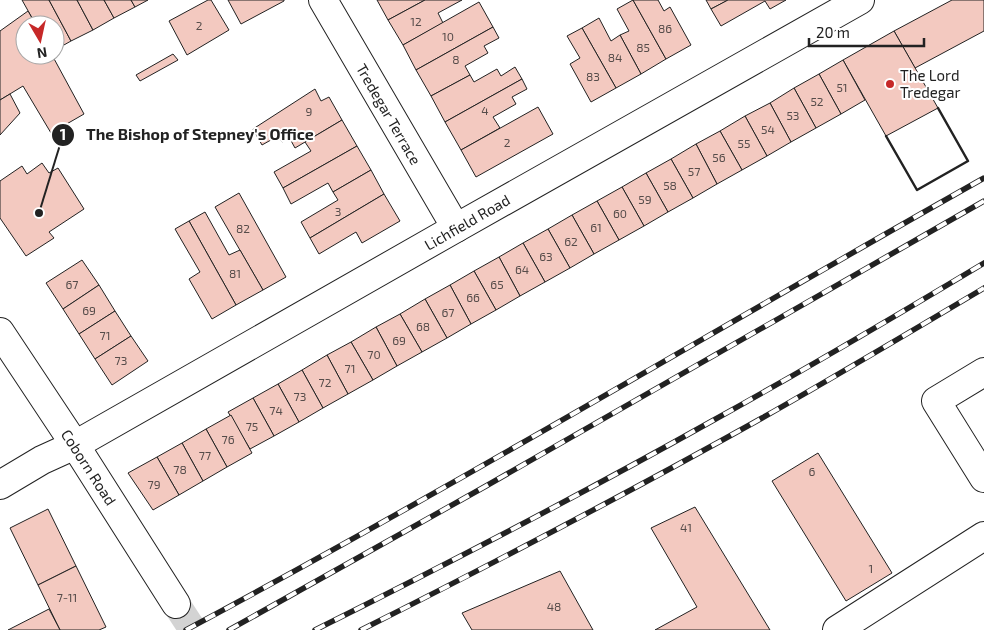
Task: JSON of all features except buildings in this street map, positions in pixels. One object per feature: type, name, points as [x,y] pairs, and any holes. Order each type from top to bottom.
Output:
[{"type":"street","name":"Tredegar Terrace","points":[[323,0],[456,228]]},
{"type":"street","name":"Lichfield Road","points":[[0,485],[42,460],[75,445],[860,0]]},
{"type":"street","name":"Coborn Road","points":[[0,332],[75,445],[176,604]]},
{"type":"street","points":[[984,372],[936,401],[984,478]]},
{"type":"street","points":[[837,630],[984,536]]},
{"type":"tunnel","points":[[176,604],[193,630]]},
{"type":"railway","points":[[186,630],[387,520],[984,178]]},
{"type":"railway","points":[[229,630],[486,486],[984,201]]},
{"type":"railway","points":[[315,630],[614,475],[815,363],[984,263]]},
{"type":"railway","points":[[361,630],[462,579],[712,446],[984,288]]},
{"type":"wall","points":[[886,136],[917,190],[968,161],[938,108]]},
{"type":"place","name":"The Lord Tredegar","points":[[890,84]]},
{"type":"place","name":"The Bishop of Stepney's Office","points":[[39,213]]}]
